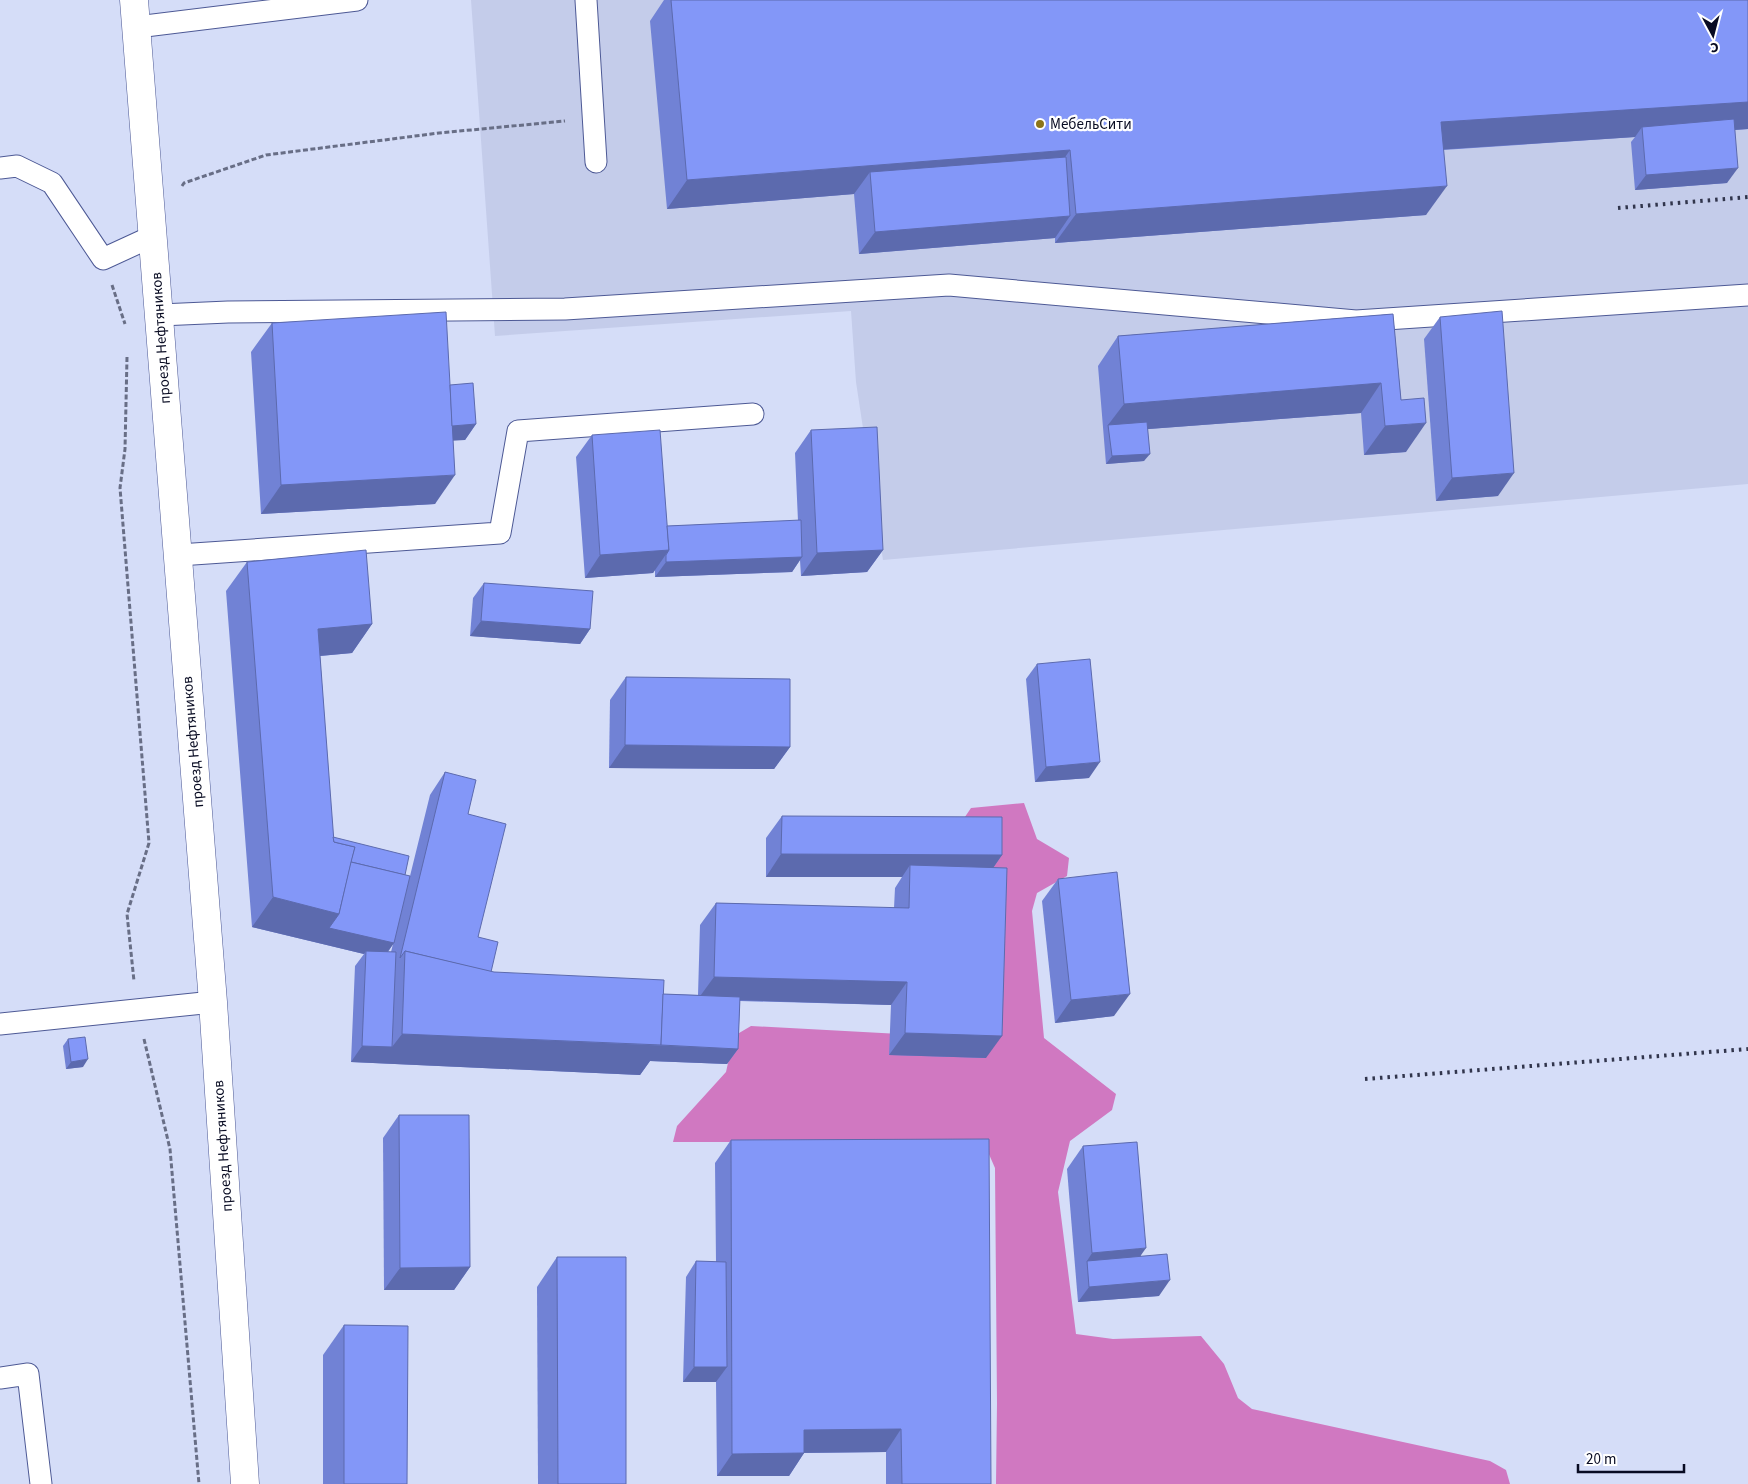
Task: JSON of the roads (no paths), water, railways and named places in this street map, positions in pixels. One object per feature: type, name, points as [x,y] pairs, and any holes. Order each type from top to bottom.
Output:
[{"type":"street","name":"проезд Нефтяников","points":[[134,0],[214,1002],[245,1484]]},
{"type":"lane","points":[[137,27],[357,0]]},
{"type":"lane","points":[[586,0],[596,162]]},
{"type":"lane","points":[[0,168],[17,166],[52,182],[103,259],[153,236]]},
{"type":"lane","points":[[160,316],[228,312],[565,309],[949,285],[1356,321],[1748,295]]},
{"type":"lane","points":[[178,555],[500,533],[518,431],[753,414]]},
{"type":"lane","points":[[0,1024],[214,1002]]},
{"type":"lane","points":[[0,1378],[28,1374],[41,1484]]},
{"type":"railway","points":[[1618,208],[1748,197]]},
{"type":"railway","points":[[1365,1079],[1748,1049]]},
{"type":"place","name":"МебельСити","points":[[1040,124]]}]
